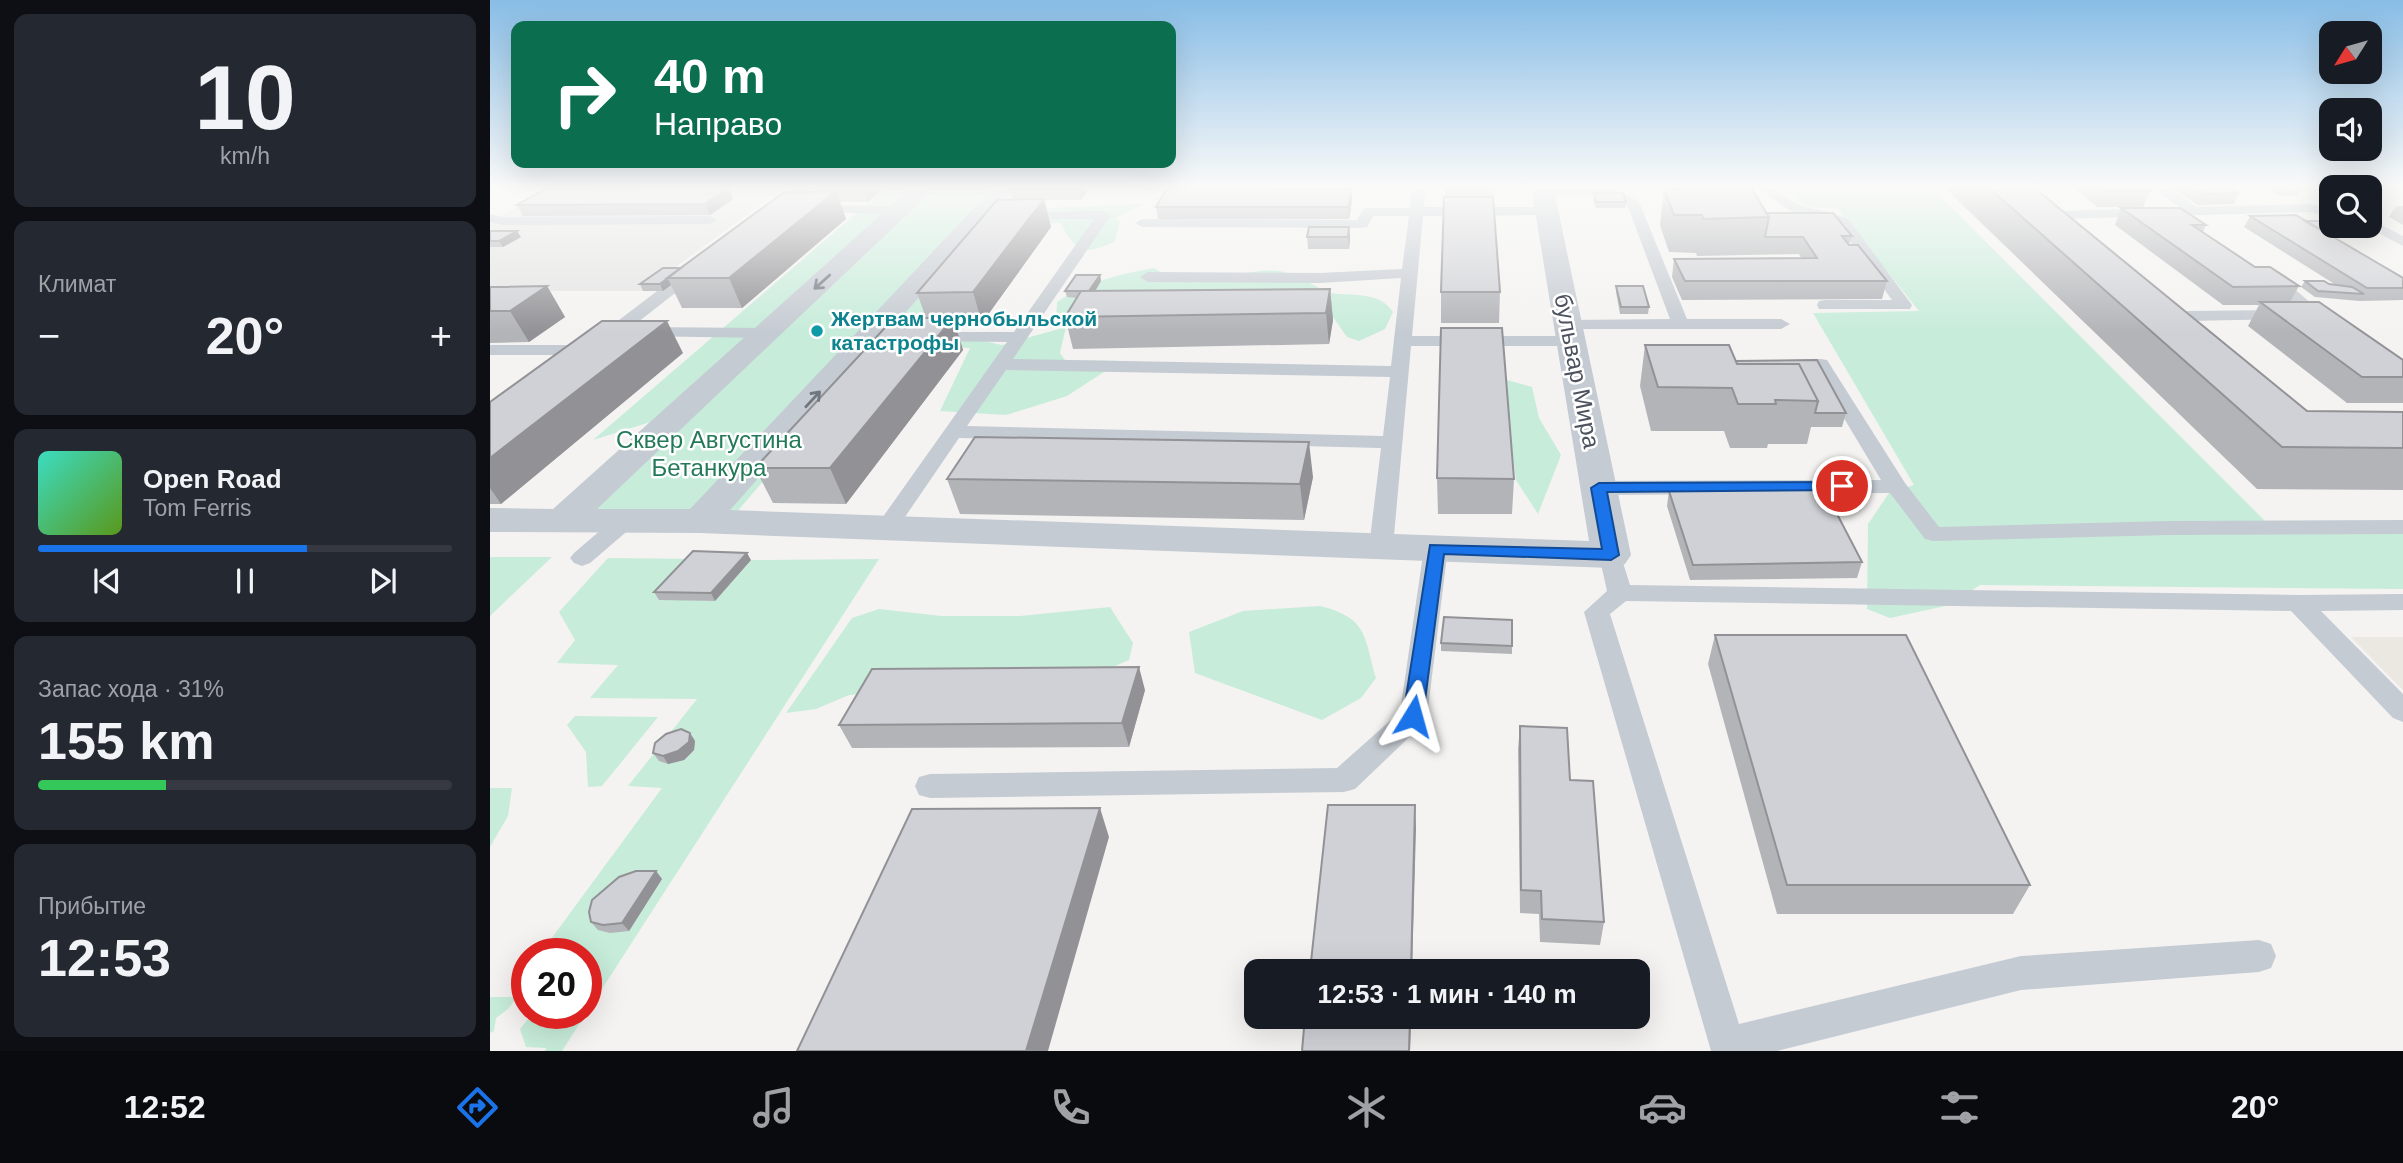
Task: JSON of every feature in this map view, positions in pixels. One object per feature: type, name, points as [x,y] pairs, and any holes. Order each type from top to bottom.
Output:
[{"type":"street","points":[[563,520],[873,235]]},
{"type":"street","points":[[700,521],[894,335],[967,235]]},
{"type":"street","name":"бульвар Мира","points":[[1551,235],[1611,555]]},
{"type":"street","points":[[490,520],[700,521],[1611,555]]},
{"type":"lane","points":[[886,527],[1090,235]]},
{"type":"lane","points":[[1381,547],[1413,235]]},
{"type":"lane","points":[[1649,235],[1664,266],[1680,324]]},
{"type":"lane","points":[[1825,304],[1904,305],[1853,235]]},
{"type":"lane","points":[[568,366],[711,258]]},
{"type":"lane","points":[[1148,277],[1320,278],[1409,273]]},
{"type":"lane","points":[[2257,275],[2293,297],[2317,318]]},
{"type":"lane","points":[[2207,332],[2182,312],[2317,318]]},
{"type":"lane","points":[[1402,341],[1570,333],[1680,324],[1781,324]]},
{"type":"lane","points":[[614,332],[765,333]]},
{"type":"lane","points":[[894,335],[1020,337]]},
{"type":"lane","points":[[490,350],[590,350]]},
{"type":"lane","points":[[1001,364],[1399,372]]},
{"type":"lane","points":[[1765,365],[1821,364],[1896,486],[1933,534],[2169,528],[2403,527]]},
{"type":"lane","points":[[955,432],[1392,442]]},
{"type":"lane","points":[[1599,488],[1896,486]]},
{"type":"lane","points":[[582,558],[624,522]]},
{"type":"lane","points":[[930,786],[1344,780],[1413,716],[1436,548]]},
{"type":"lane","points":[[1611,555],[1620,593]]},
{"type":"lane","points":[[2259,956],[2021,973],[1727,1045],[1597,612],[1620,593],[2298,603],[2403,602]]},
{"type":"lane","points":[[2298,603],[2403,710]]},
{"type":"shaded area","points":[[490,235],[719,235],[643,291],[490,291]]},
{"type":"shaded area","points":[[2351,637],[2403,637],[2403,690]]},
{"type":"green space","name":"Сквер Августина Бетанкура","points":[[831,235],[993,235],[923,328],[1002,345],[1066,327],[1060,353],[1065,360],[1121,361],[1067,396],[1006,415],[940,411],[970,348],[913,346],[791,449],[735,514],[555,514],[657,420],[593,440]]},
{"type":"green space","name":"Сквер Августина Бетанкура","points":[[1068,235],[1116,235],[1114,242],[1087,250],[1076,246]]},
{"type":"green space","points":[[1858,235],[1979,235],[2278,534],[2403,534],[2403,589],[1980,585],[1950,605],[1890,618],[1867,609],[1868,524],[1889,493],[1914,485],[1813,313],[1919,311]]},
{"type":"green space","points":[[1154,268],[1172,278],[1189,282],[1205,282],[1252,272],[1285,272],[1333,293],[1376,299],[1393,312],[1385,329],[1359,341],[1347,337],[1333,317],[1056,322],[1057,302],[1069,295],[1104,280]]},
{"type":"green space","points":[[1503,379],[1532,387],[1539,418],[1561,455],[1538,514],[1516,480]]},
{"type":"green space","points":[[490,557],[552,557],[490,616]]},
{"type":"green space","points":[[608,558],[697,559],[660,599],[715,601],[751,560],[879,559],[602,989],[602,938],[552,938],[662,788],[628,786],[697,699],[590,698],[618,665],[557,663],[575,640],[559,612]]},
{"type":"green space","points":[[1320,606],[1347,616],[1356,623],[1366,640],[1376,678],[1361,698],[1322,720],[1195,673],[1189,632],[1243,611]]},
{"type":"green space","points":[[1110,607],[1133,643],[1129,660],[1085,679],[849,695],[816,709],[786,713],[852,618],[879,609],[941,616],[1020,616]]},
{"type":"green space","points":[[575,716],[658,717],[602,786],[588,787],[586,752],[567,725]]},
{"type":"green space","points":[[490,788],[512,788],[508,816],[490,847]]},
{"type":"green space","points":[[490,997],[511,997],[511,1005],[496,1018],[494,1031],[490,1033]]},
{"type":"green space","points":[[520,1029],[576,1029],[562,1051],[526,1047]]},
{"type":"building","points":[[490,235],[510,235],[499,241],[490,241]]},
{"type":"building","points":[[725,235],[782,235],[729,278],[667,278]]},
{"type":"building","points":[[967,235],[1016,235],[973,292],[917,293]]},
{"type":"building","points":[[1307,235],[1348,235],[1348,237]]},
{"type":"building","points":[[1443,235],[1496,235],[1500,292],[1441,292]]},
{"type":"building","points":[[1851,235],[1842,236],[1849,245],[1858,245],[1887,281],[1685,281],[1674,259],[1817,258],[1803,237],[1765,237]]},
{"type":"building","points":[[2042,235],[2092,235],[2307,411],[2403,412],[2403,448],[2282,447]]},
{"type":"building","points":[[2159,235],[2207,235],[2255,267],[2270,267],[2299,286],[2233,287]]},
{"type":"building","points":[[2281,235],[2335,238],[2403,278],[2403,288],[2367,288]]},
{"type":"building","points":[[663,268],[681,268],[660,284],[640,284]]},
{"type":"building","points":[[1076,275],[1100,275],[1089,291],[1065,291]]},
{"type":"building","points":[[2305,281],[2324,281],[2352,287],[2364,294],[2318,291]]},
{"type":"building","points":[[547,286],[510,311],[490,311],[490,287]]},
{"type":"building","points":[[1616,286],[1643,286],[1649,307],[1621,307]]},
{"type":"building","points":[[1330,289],[1326,313],[1065,317],[1081,291]]},
{"type":"building","points":[[2260,302],[2319,302],[2403,360],[2403,377],[2362,377]]},
{"type":"building","points":[[894,318],[953,318],[830,468],[755,468]]},
{"type":"building","points":[[602,321],[667,321],[490,458],[490,402]]},
{"type":"building","points":[[1441,328],[1502,328],[1514,479],[1437,478]]},
{"type":"building","points":[[1645,345],[1729,345],[1737,364],[1799,364],[1818,401],[1775,400],[1776,404],[1738,404],[1732,388],[1658,387]]},
{"type":"building","points":[[1817,360],[1846,413],[1815,413],[1818,401],[1799,364],[1737,364],[1736,361]]},
{"type":"building","points":[[975,437],[1309,442],[1300,484],[947,479]]},
{"type":"building","points":[[1824,489],[1862,562],[1693,565],[1669,491]]},
{"type":"building","points":[[693,551],[747,553],[711,593],[654,592]]},
{"type":"building","points":[[1444,617],[1512,620],[1512,646],[1441,643]]},
{"type":"building","points":[[1715,635],[1906,635],[2030,885],[1787,885]]},
{"type":"building","points":[[1139,667],[1122,723],[839,725],[872,669]]},
{"type":"building","points":[[1520,726],[1567,728],[1570,780],[1593,781],[1604,922],[1542,919],[1541,891],[1521,890]]},
{"type":"building","points":[[681,729],[690,733],[689,742],[678,751],[663,756],[653,753],[655,743],[666,734]]},
{"type":"building","points":[[1328,805],[1415,805],[1411,959],[1311,959]]},
{"type":"building","points":[[1100,808],[1026,1051],[797,1051],[912,809]]},
{"type":"building","points":[[636,871],[656,871],[622,923],[603,925],[591,922],[589,912],[592,900],[619,877]]},
{"type":"building","points":[[1304,1029],[1410,1029],[1409,1051],[1302,1051]]},
{"type":"place","name":"Жертвам чернобыльской катастрофы","points":[[817,331]]},
{"type":"route","points":[[1413,716],[1436,548],[1611,555],[1599,488],[1842,486]]}]
